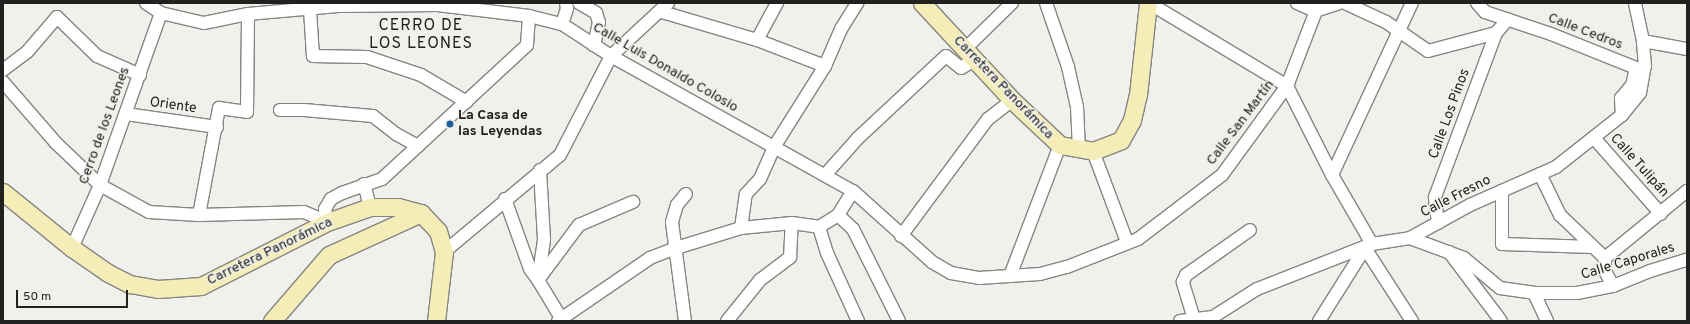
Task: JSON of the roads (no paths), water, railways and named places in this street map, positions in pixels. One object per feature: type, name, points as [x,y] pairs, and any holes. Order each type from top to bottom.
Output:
[{"type":"street","name":"Calle Luis Donaldo Colosio","points":[[146,3],[161,13],[204,23],[248,14],[310,10],[335,5],[437,5],[529,16],[562,24],[611,56],[854,191],[901,236],[932,262],[951,273],[979,278],[1040,274],[1067,267],[1127,242]]},
{"type":"street","points":[[562,24],[567,9],[566,3]]},
{"type":"street","points":[[579,3],[596,13],[599,22],[594,45]]},
{"type":"street","points":[[757,40],[777,3]]},
{"type":"street","points":[[741,228],[746,194],[760,179],[774,147],[824,66],[841,29],[858,3]]},
{"type":"street","name":"Carretera Panorámica","points":[[922,3],[1012,100],[1060,145],[1086,150]]},
{"type":"street","points":[[825,175],[858,138],[946,56],[961,68],[970,54],[1012,3]]},
{"type":"street","points":[[1046,3],[1068,67],[1086,150],[1127,242]]},
{"type":"street","points":[[1086,150],[1121,140],[1132,120],[1138,95],[1148,3],[1287,86],[1368,246],[1412,321]]},
{"type":"street","points":[[1297,3],[1317,7],[1340,3]]},
{"type":"street","points":[[1345,3],[1400,32],[1428,51],[1496,33]]},
{"type":"street","points":[[1332,175],[1400,32],[1412,3]]},
{"type":"street","name":"Calle Cedros","points":[[1478,3],[1485,12],[1508,19],[1636,68],[1632,85],[1621,98],[1622,115]]},
{"type":"street","name":"Calle Fresno","points":[[1180,321],[1213,317],[1257,289],[1368,246],[1410,238],[1470,205],[1556,167],[1622,115],[1640,93],[1645,66],[1643,40],[1635,3]]},
{"type":"street","points":[[444,252],[505,199],[560,155],[611,56],[665,7],[824,66]]},
{"type":"street","name":"Calle San Martín","points":[[1127,242],[1138,239],[1222,176],[1287,86],[1317,7]]},
{"type":"street","points":[[310,10],[313,56],[367,57],[421,75],[467,102]]},
{"type":"street","name":"Cerro de los Leones","points":[[72,248],[100,185],[161,13]]},
{"type":"street","points":[[199,215],[220,108],[247,112],[248,14]]},
{"type":"street","points":[[327,222],[325,209],[331,199],[364,184],[382,179],[527,45],[529,16]]},
{"type":"street","points":[[3,70],[27,52],[57,17],[97,56],[140,75]]},
{"type":"street","name":"Calle Los Pinos","points":[[1438,223],[1435,197],[1496,33],[1508,19]]},
{"type":"street","points":[[1643,40],[1687,48]]},
{"type":"street","points":[[3,82],[56,143],[100,185],[149,212],[199,215],[304,212],[327,222]]},
{"type":"street","points":[[901,236],[988,119],[1012,100]]},
{"type":"street","points":[[280,110],[304,110],[373,116],[396,134],[418,146]]},
{"type":"street","name":"Oriente","points":[[126,114],[217,127]]},
{"type":"street","name":"Calle Tulipán","points":[[1594,138],[1662,214]]},
{"type":"street","points":[[1010,276],[1060,145]]},
{"type":"street","points":[[538,280],[544,240],[540,170]]},
{"type":"street","points":[[1540,174],[1560,215],[1605,258],[1605,271],[1613,286]]},
{"type":"street","points":[[364,184],[370,207]]},
{"type":"street","points":[[505,199],[530,269],[538,280],[559,320],[650,258],[676,248],[741,228],[792,223],[819,227],[838,215],[854,191]]},
{"type":"street","points":[[1502,191],[1502,244],[1593,247]]},
{"type":"street","points":[[1605,258],[1662,214],[1687,191]]},
{"type":"street","name":"Carretera Panorámica","points":[[3,192],[72,248],[130,284],[158,289],[200,286],[236,270],[327,222],[370,207],[398,207],[421,213]]},
{"type":"street","points":[[685,321],[672,222],[676,205],[686,194]]},
{"type":"street","points":[[538,280],[580,225],[633,202]]},
{"type":"street","points":[[272,321],[329,255],[421,213],[438,230],[444,252],[436,321]]},
{"type":"street","points":[[838,215],[854,229],[900,321]]},
{"type":"street","points":[[727,321],[760,280],[790,257],[792,223]]},
{"type":"street","points":[[819,227],[827,253],[858,321]]},
{"type":"street","points":[[1194,319],[1183,282],[1186,275],[1250,230]]},
{"type":"street","name":"Calle Caporales","points":[[1410,238],[1448,250],[1464,258],[1500,288],[1534,293],[1577,294],[1613,286],[1650,271],[1687,260]]},
{"type":"street","points":[[1319,321],[1368,246]]},
{"type":"street","points":[[1448,250],[1501,321]]},
{"type":"street","points":[[1534,293],[1547,321]]},
{"type":"place","name":"La Casa de las Leyendas","points":[[450,124]]},
{"type":"district","name":"CERRO DE LOS LEONES","points":[[421,35]]}]
